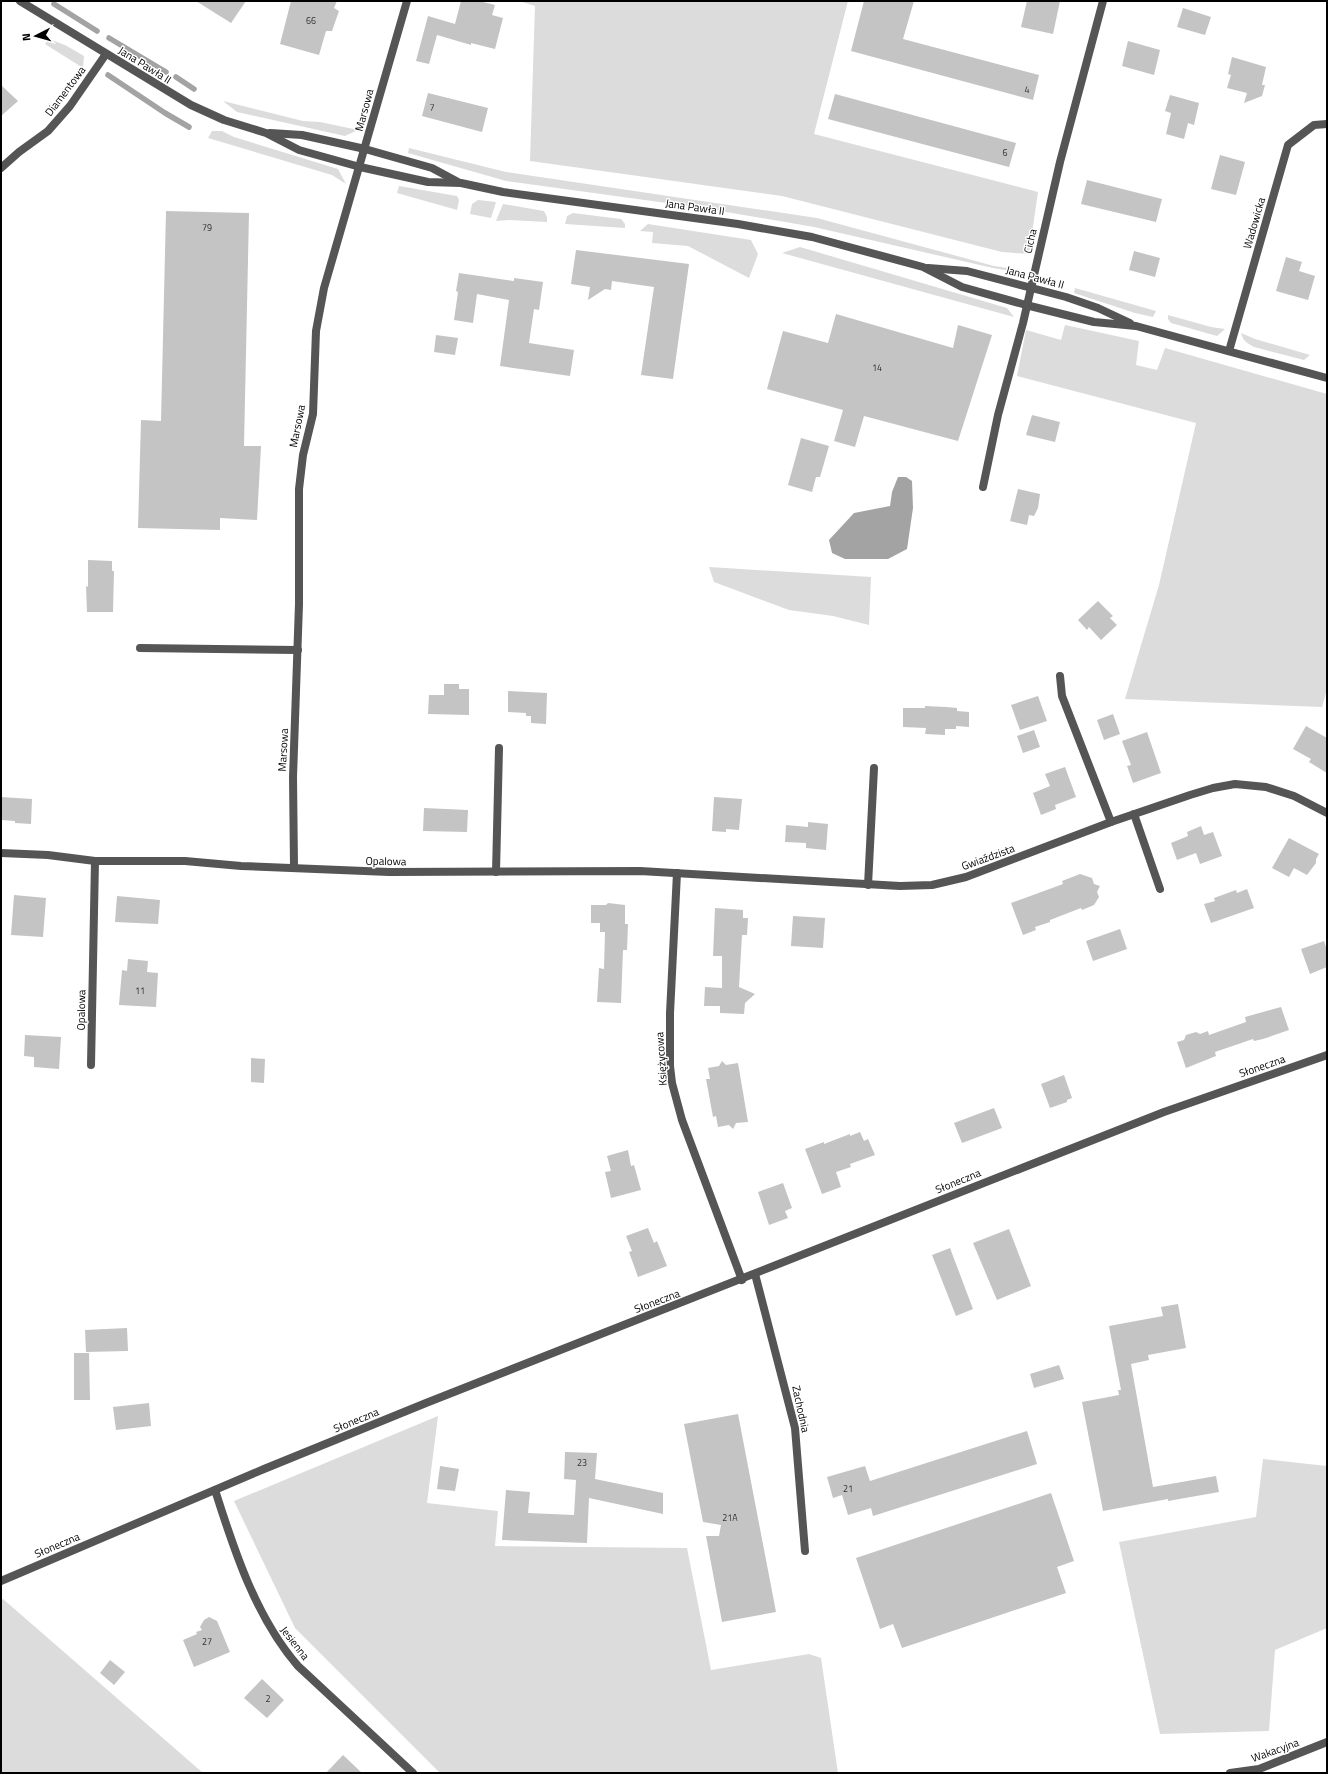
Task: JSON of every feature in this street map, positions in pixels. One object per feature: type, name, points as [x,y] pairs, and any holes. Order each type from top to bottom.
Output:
[{"type":"street","name":"Jana Pawła II","points":[[20,1],[191,105],[224,120],[266,133],[299,150],[360,167],[428,182],[461,183],[510,193],[777,230],[812,237],[923,267],[967,271],[1030,287],[1098,308],[1136,326]]},
{"type":"street","name":"Marsowa","points":[[294,867],[293,777],[298,650],[299,489],[303,454],[313,414],[316,331],[324,288],[407,1]]},
{"type":"street","name":"Cicha","points":[[983,486],[998,415],[1060,162],[1103,1]]},
{"type":"street","name":"Diamentowa","points":[[1,168],[19,152],[48,131],[70,106],[106,54]]},
{"type":"street","name":"Wadowicka","points":[[1229,351],[1288,145],[1314,125],[1327,124]]},
{"type":"street","name":"Jana Pawła II","points":[[266,133],[302,135],[365,149],[432,168],[461,183]]},
{"type":"street","name":"Jana Pawła II","points":[[923,267],[962,287],[1026,305],[1094,322],[1136,326],[1327,378]]},
{"type":"street","points":[[140,648],[298,650]]},
{"type":"street","points":[[1060,676],[1062,696],[1111,822]]},
{"type":"street","points":[[496,872],[499,748]]},
{"type":"street","points":[[868,885],[874,768]]},
{"type":"street","name":"Gwiaździsta","points":[[677,873],[868,885],[932,885],[966,877],[1134,814],[1213,788],[1236,784],[1266,787],[1294,796],[1327,813]]},
{"type":"street","points":[[1134,814],[1160,890]]},
{"type":"street","name":"Opalowa","points":[[1,853],[48,855],[95,861],[185,861],[241,866],[294,867],[374,872],[640,871],[677,873]]},
{"type":"street","name":"Opalowa","points":[[92,1065],[95,861]]},
{"type":"street","name":"Księżycowa","points":[[677,873],[670,1013],[670,1066],[672,1083],[682,1120],[742,1280]]},
{"type":"street","name":"Słoneczna","points":[[1,1581],[215,1490],[426,1403],[742,1280],[1164,1112],[1327,1055]]},
{"type":"street","name":"Zachodnia","points":[[755,1274],[795,1428],[805,1551]]},
{"type":"street","name":"Jesienna","points":[[215,1490],[240,1562],[268,1625],[284,1650],[298,1666],[413,1773]]},
{"type":"street","name":"Wakacyjna","points":[[1230,1773],[1259,1769],[1327,1742]]},
{"type":"shaded area","points":[[519,1],[848,1],[814,134],[1038,192],[1029,254],[1002,252],[782,196],[530,161],[535,6]]},
{"type":"shaded area","points":[[49,39],[65,45],[84,56],[83,68],[45,44]]},
{"type":"shaded area","points":[[223,101],[303,121],[320,122],[358,130],[345,136],[237,112]]},
{"type":"shaded area","points":[[212,131],[222,131],[234,137],[338,169],[346,184],[332,175],[208,138]]},
{"type":"shaded area","points":[[409,148],[506,172],[817,218],[994,266],[1021,270],[1016,272],[993,268],[814,227],[703,208],[506,181],[408,153]]},
{"type":"shaded area","points":[[399,186],[457,196],[459,200],[457,210],[397,193]]},
{"type":"shaded area","points":[[478,200],[496,202],[491,218],[470,214],[472,204]]},
{"type":"shaded area","points":[[503,204],[544,211],[547,217],[547,222],[509,220],[496,221]]},
{"type":"shaded area","points":[[573,213],[621,219],[625,224],[625,228],[565,224],[567,216]]},
{"type":"shaded area","points":[[648,224],[751,240],[758,254],[749,278],[688,246],[652,243],[653,232],[640,231]]},
{"type":"shaded area","points":[[800,247],[1007,308],[1014,317],[782,253]]},
{"type":"shaded area","points":[[1075,288],[1156,311],[1153,317],[1135,313],[1074,293]]},
{"type":"shaded area","points":[[1168,315],[1211,327],[1225,329],[1217,336],[1171,323],[1168,319]]},
{"type":"shaded area","points":[[1065,325],[1139,341],[1136,365],[1157,370],[1165,348],[1327,394],[1327,689],[1322,707],[1125,699],[1159,585],[1196,423],[1017,376],[1026,330],[1061,340]]},
{"type":"shaded area","points":[[1241,333],[1255,339],[1310,355],[1304,360],[1254,347],[1246,342]]},
{"type":"shaded area","points":[[898,477],[906,477],[912,481],[913,508],[907,549],[888,559],[845,559],[832,553],[829,540],[854,513],[890,506],[892,492]]},
{"type":"shaded area","points":[[709,567],[871,577],[869,625],[833,616],[789,610],[714,582]]},
{"type":"shaded area","points":[[438,1416],[427,1503],[498,1511],[495,1546],[687,1548],[711,1670],[809,1654],[821,1658],[838,1773],[440,1773],[295,1628],[234,1501]]},
{"type":"shaded area","points":[[1263,1459],[1327,1466],[1327,1628],[1275,1650],[1269,1731],[1160,1734],[1119,1542],[1256,1517]]},
{"type":"shaded area","points":[[3,1599],[203,1773],[1,1773],[1,1600]]},
{"type":"building","points":[[196,1],[246,1],[231,23]]},
{"type":"building","points":[[291,1],[337,1],[334,8],[339,11],[332,31],[326,31],[319,55],[280,44]]},
{"type":"building","points":[[461,1],[479,1],[495,5],[492,15],[503,18],[495,49],[471,43],[471,45],[437,35],[429,64],[416,61],[428,16],[455,24]]},
{"type":"building","points":[[864,1],[914,1],[903,39],[1039,75],[1033,100],[851,51]]},
{"type":"building","points":[[1027,1],[1060,1],[1053,34],[1021,27]]},
{"type":"building","points":[[1183,8],[1211,17],[1205,35],[1177,27]]},
{"type":"building","points":[[1128,41],[1160,50],[1154,75],[1122,66]]},
{"type":"building","points":[[1232,57],[1266,67],[1262,85],[1265,85],[1262,96],[1244,103],[1247,93],[1227,88],[1231,75],[1228,74]]},
{"type":"building","points":[[1,85],[18,101],[1,116]]},
{"type":"building","points":[[428,93],[488,108],[482,132],[422,116]]},
{"type":"building","points":[[835,94],[1016,143],[1009,167],[828,119]]},
{"type":"building","points":[[1170,95],[1199,103],[1194,125],[1188,123],[1184,139],[1166,134],[1171,113],[1165,111]]},
{"type":"building","points":[[1220,155],[1245,162],[1236,195],[1211,189]]},
{"type":"building","points":[[1087,180],[1162,199],[1156,222],[1081,204]]},
{"type":"building","points":[[166,211],[249,213],[244,446],[261,446],[257,520],[220,518],[220,530],[138,528],[141,420],[161,421]]},
{"type":"building","points":[[576,250],[689,264],[673,379],[641,375],[654,287],[612,281],[611,290],[605,289],[588,300],[590,287],[571,284]]},
{"type":"building","points":[[1134,251],[1160,258],[1155,277],[1129,270]]},
{"type":"building","points":[[1286,257],[1302,262],[1299,271],[1315,276],[1308,300],[1276,291]]},
{"type":"building","points":[[459,273],[514,281],[514,278],[543,282],[539,310],[534,309],[529,343],[574,350],[570,376],[500,366],[509,300],[477,294],[473,323],[454,320]]},
{"type":"building","points":[[836,314],[953,348],[958,325],[992,335],[958,441],[864,416],[855,447],[834,441],[843,410],[767,389],[783,331],[828,343]]},
{"type":"building","points":[[436,335],[458,338],[455,355],[434,352]]},
{"type":"building","points":[[1032,415],[1060,422],[1055,442],[1026,435]]},
{"type":"building","points":[[801,438],[829,446],[820,477],[816,477],[812,492],[788,485]]},
{"type":"building","points":[[1018,489],[1040,494],[1038,508],[1034,516],[1029,515],[1027,525],[1010,521]]},
{"type":"building","points":[[88,560],[112,561],[112,571],[114,571],[113,612],[87,612],[86,586],[88,587]]},
{"type":"building","points":[[1098,601],[1113,616],[1110,618],[1117,625],[1101,640],[1089,627],[1087,630],[1078,620]]},
{"type":"building","points":[[444,684],[459,684],[459,689],[469,689],[469,715],[428,714],[429,695],[444,695]]},
{"type":"building","points":[[508,691],[547,693],[546,724],[531,723],[531,716],[526,716],[526,713],[508,712]]},
{"type":"building","points":[[1038,696],[1047,721],[1020,730],[1011,705]]},
{"type":"building","points":[[925,706],[957,708],[957,711],[969,712],[969,727],[956,726],[956,729],[945,729],[945,735],[925,734],[926,728],[903,727],[903,708],[925,708]]},
{"type":"building","points":[[1113,714],[1120,734],[1104,740],[1097,720]]},
{"type":"building","points":[[1306,726],[1327,738],[1327,773],[1309,762],[1311,759],[1293,749]]},
{"type":"building","points":[[1034,730],[1040,747],[1023,753],[1017,736]]},
{"type":"building","points":[[1147,732],[1161,773],[1133,783],[1127,766],[1131,765],[1122,741]]},
{"type":"building","points":[[1065,767],[1076,797],[1055,805],[1056,809],[1041,815],[1033,793],[1050,786],[1045,774]]},
{"type":"building","points":[[1,797],[32,799],[31,824],[1,820]]},
{"type":"building","points":[[714,797],[742,799],[739,830],[726,829],[726,832],[712,831]]},
{"type":"building","points":[[424,808],[468,810],[467,832],[423,831]]},
{"type":"building","points":[[808,822],[828,824],[826,850],[806,848],[806,843],[785,842],[786,825],[808,827]]},
{"type":"building","points":[[1201,826],[1204,835],[1213,832],[1222,856],[1200,864],[1196,853],[1177,860],[1171,843],[1188,836],[1187,832]]},
{"type":"building","points":[[1289,838],[1319,854],[1316,859],[1316,863],[1307,875],[1294,868],[1289,877],[1272,868]]},
{"type":"building","points":[[1080,874],[1092,878],[1094,884],[1100,886],[1097,892],[1099,897],[1094,905],[1082,910],[1081,908],[1050,920],[1050,922],[1035,927],[1036,930],[1023,935],[1011,903],[1063,884],[1062,881]]},
{"type":"building","points":[[1247,889],[1254,908],[1211,923],[1204,904],[1215,901],[1214,898],[1236,890],[1237,893]]},
{"type":"building","points":[[14,895],[46,898],[43,937],[11,935]]},
{"type":"building","points":[[117,896],[160,900],[158,924],[115,922]]},
{"type":"building","points":[[608,903],[625,905],[625,924],[628,924],[627,950],[623,950],[621,1003],[597,1002],[599,968],[604,969],[605,932],[600,932],[600,923],[591,923],[591,905],[606,905]]},
{"type":"building","points":[[715,908],[743,910],[743,918],[748,918],[747,935],[742,935],[739,987],[755,994],[745,1003],[744,1014],[720,1013],[720,1006],[704,1006],[705,987],[722,988],[722,956],[713,956]]},
{"type":"building","points":[[793,916],[825,918],[823,948],[791,946]]},
{"type":"building","points":[[1120,929],[1127,949],[1093,961],[1086,941]]},
{"type":"building","points":[[1324,941],[1327,950],[1327,967],[1310,974],[1301,949]]},
{"type":"building","points":[[128,959],[148,961],[147,972],[158,973],[156,1007],[119,1005],[122,970],[127,971]]},
{"type":"building","points":[[1281,1007],[1289,1030],[1263,1039],[1254,1041],[1253,1039],[1215,1052],[1216,1056],[1186,1068],[1177,1042],[1184,1040],[1186,1035],[1196,1032],[1200,1034],[1208,1031],[1209,1035],[1246,1022],[1245,1017]]},
{"type":"building","points":[[25,1035],[61,1037],[59,1069],[34,1067],[34,1057],[24,1056]]},
{"type":"building","points":[[251,1058],[265,1059],[264,1083],[251,1082]]},
{"type":"building","points":[[722,1061],[726,1065],[738,1063],[748,1122],[736,1123],[733,1129],[729,1125],[718,1127],[716,1116],[713,1117],[706,1079],[710,1079],[708,1068],[719,1066]]},
{"type":"building","points":[[1064,1075],[1072,1098],[1067,1100],[1067,1102],[1050,1108],[1041,1084]]},
{"type":"building","points":[[994,1108],[1002,1128],[962,1143],[954,1123]]},
{"type":"building","points":[[860,1132],[864,1141],[868,1139],[875,1155],[850,1164],[851,1167],[836,1172],[841,1187],[822,1194],[805,1149]]},
{"type":"building","points":[[628,1150],[631,1166],[634,1165],[641,1190],[611,1198],[605,1172],[611,1171],[607,1156]]},
{"type":"building","points":[[783,1183],[792,1208],[785,1211],[788,1218],[769,1225],[758,1192]]},
{"type":"building","points":[[648,1228],[654,1243],[657,1241],[667,1266],[638,1277],[629,1252],[632,1251],[626,1236]]},
{"type":"building","points":[[1009,1229],[1031,1286],[997,1300],[973,1243]]},
{"type":"building","points":[[950,1248],[973,1309],[956,1316],[932,1255]]},
{"type":"building","points":[[1178,1304],[1186,1348],[1148,1355],[1149,1360],[1131,1364],[1153,1487],[1216,1476],[1219,1492],[1168,1501],[1168,1499],[1103,1511],[1082,1402],[1119,1395],[1118,1390],[1121,1390],[1109,1326],[1163,1316],[1161,1307]]},
{"type":"building","points":[[127,1328],[128,1351],[86,1352],[85,1330]]},
{"type":"building","points":[[74,1353],[89,1353],[90,1400],[74,1400]]},
{"type":"building","points":[[1059,1365],[1064,1379],[1034,1388],[1030,1374]]},
{"type":"building","points":[[149,1403],[151,1426],[116,1430],[113,1407]]},
{"type":"building","points":[[738,1414],[776,1612],[722,1622],[706,1536],[719,1536],[721,1525],[703,1522],[684,1424]]},
{"type":"building","points":[[1027,1431],[1037,1464],[873,1516],[871,1508],[848,1515],[842,1495],[833,1498],[827,1477],[865,1466],[870,1481]]},
{"type":"building","points":[[565,1452],[597,1453],[595,1479],[663,1493],[663,1514],[589,1498],[587,1543],[502,1540],[506,1490],[530,1492],[528,1513],[574,1515],[576,1480],[564,1479]]},
{"type":"building","points":[[440,1466],[459,1469],[455,1491],[437,1489]]},
{"type":"building","points":[[1051,1493],[1074,1561],[1057,1567],[1066,1593],[902,1648],[893,1624],[880,1629],[856,1558]]},
{"type":"building","points":[[209,1617],[217,1621],[230,1652],[194,1667],[183,1640],[197,1634],[196,1632],[202,1630],[200,1627],[204,1620]]},
{"type":"building","points":[[110,1660],[125,1672],[114,1685],[100,1673]]},
{"type":"building","points":[[262,1679],[284,1700],[267,1718],[244,1698]]},
{"type":"building","points":[[343,1755],[362,1773],[326,1773]]},
{"type":"waterway","points":[[54,4],[97,31]]},
{"type":"waterway","points":[[109,38],[166,72]]},
{"type":"waterway","points":[[108,75],[189,127]]},
{"type":"waterway","points":[[176,77],[194,89]]}]
